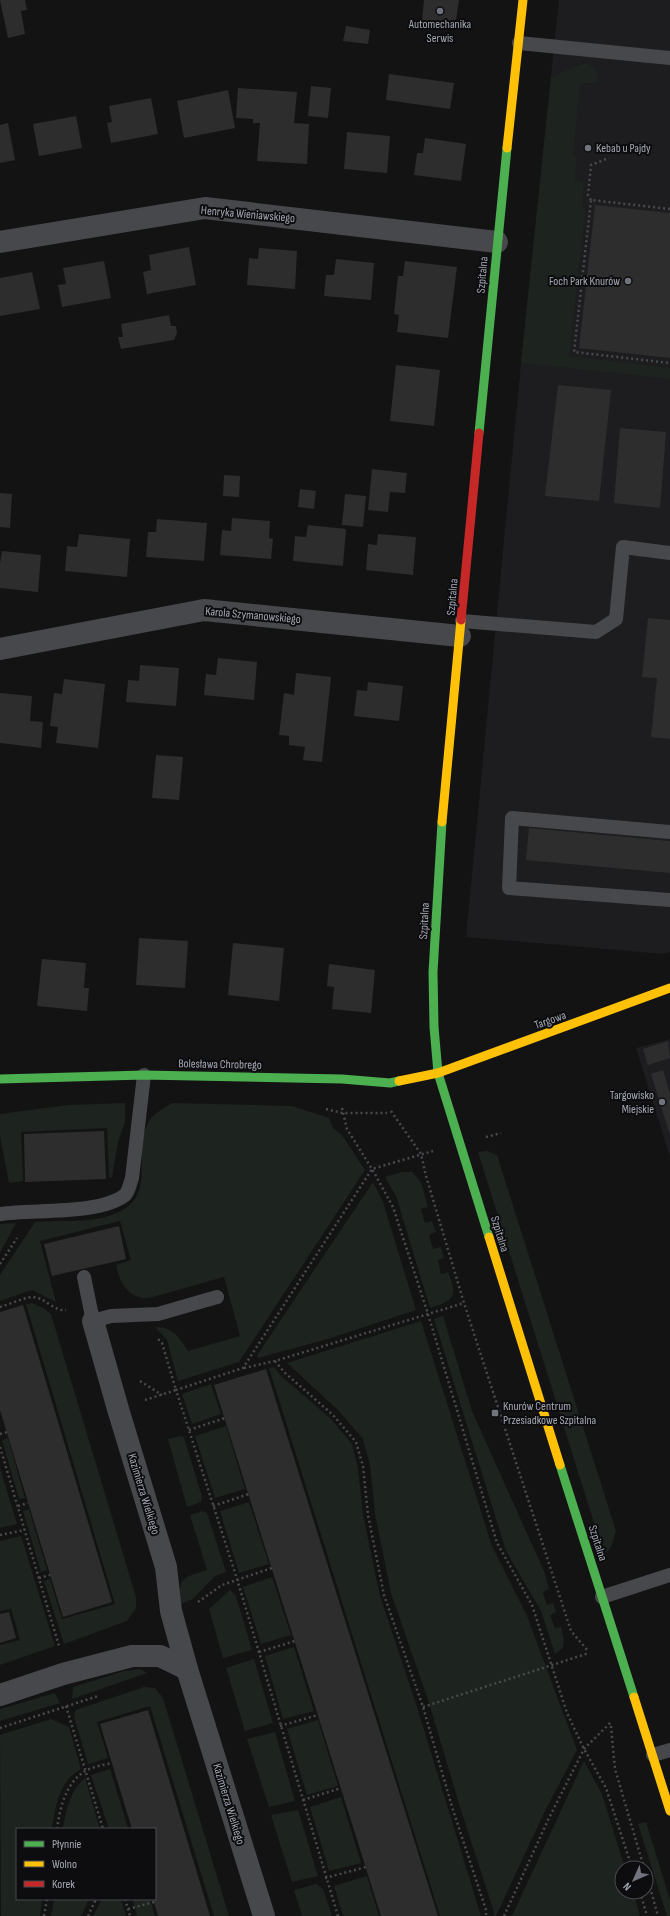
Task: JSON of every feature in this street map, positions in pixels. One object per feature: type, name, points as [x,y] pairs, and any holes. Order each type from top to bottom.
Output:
[{"type":"street","name":"Szpitalna","points":[[523,0],[497,242],[438,871],[433,972],[434,1027],[438,1073],[670,1811]]},
{"type":"street","name":"Henryka Wieniawskiego","points":[[0,242],[206,208],[497,242]]},
{"type":"street","name":"Karola Szymanowskiego","points":[[0,649],[204,610],[461,628]]},
{"type":"street","name":"Targowa","points":[[438,1073],[670,988]]},
{"type":"street","name":"Bolesława Chrobrego","points":[[0,1079],[144,1075],[342,1079],[390,1083],[438,1073]]},
{"type":"street","name":"Kazimierza Wielkiego","points":[[92,1314],[118,1409],[166,1567],[171,1611],[187,1669],[264,1916]]},
{"type":"street","points":[[0,1695],[63,1674],[132,1656],[160,1656],[187,1669]]},
{"type":"lane","points":[[519,43],[670,58]]},
{"type":"lane","points":[[461,628],[596,632],[616,619],[623,547],[670,553]]},
{"type":"lane","points":[[670,832],[512,818],[509,888],[670,900]]},
{"type":"lane","points":[[0,1211],[84,1208],[112,1202],[126,1194],[132,1178],[144,1075]]},
{"type":"lane","points":[[84,1277],[92,1314],[111,1316],[158,1314],[217,1297]]},
{"type":"lane","points":[[602,1597],[670,1575]]},
{"type":"lane","points":[[653,1755],[670,1750]]},
{"type":"path","points":[[609,158],[591,165],[588,195],[590,200],[574,352],[670,363]]},
{"type":"path","points":[[590,200],[670,209]]},
{"type":"path","points":[[342,1079],[342,1113],[347,1129],[372,1169],[393,1207],[428,1314],[497,1543],[532,1605],[567,1713],[584,1749],[606,1788],[629,1860]]},
{"type":"path","points":[[390,1083],[391,1113],[421,1154],[464,1303],[571,1631],[589,1653],[592,1660]]},
{"type":"path","points":[[243,1368],[372,1169],[421,1154]]},
{"type":"path","points":[[0,1307],[32,1297],[48,1303],[60,1311],[92,1314]]},
{"type":"path","points":[[118,1409],[243,1368],[275,1360],[464,1303]]},
{"type":"path","points":[[134,1315],[134,1318],[139,1324],[150,1329],[162,1342],[237,1579],[325,1878],[338,1916]]},
{"type":"path","points":[[275,1360],[284,1372],[333,1415],[356,1442],[363,1466],[368,1515],[384,1595],[423,1707],[453,1810],[486,1910],[486,1916]]},
{"type":"path","points":[[189,1430],[225,1418]]},
{"type":"path","points":[[0,1434],[7,1432]]},
{"type":"path","points":[[0,1447],[61,1651],[66,1707],[103,1828]]},
{"type":"path","points":[[213,1506],[249,1494]]},
{"type":"path","points":[[18,1506],[28,1503]]},
{"type":"path","points":[[0,1536],[25,1530]]},
{"type":"path","points":[[171,1611],[199,1602],[222,1585],[272,1568]]},
{"type":"path","points":[[39,1578],[50,1575]]},
{"type":"path","points":[[259,1652],[295,1641]]},
{"type":"path","points":[[423,1707],[589,1653]]},
{"type":"path","points":[[0,1728],[100,1696]]},
{"type":"path","points":[[280,1726],[318,1715]]},
{"type":"path","points":[[609,1715],[611,1722],[615,1769],[642,1860]]},
{"type":"path","points":[[504,1916],[549,1818],[584,1749],[611,1722]]},
{"type":"path","points":[[57,1828],[59,1813],[73,1781],[86,1771],[112,1763]]},
{"type":"path","points":[[303,1800],[341,1788]]},
{"type":"path","points":[[325,1878],[366,1867]]},
{"type":"path","points":[[44,1916],[47,1900]]},
{"type":"path","points":[[88,1916],[96,1900]]},
{"type":"path","points":[[125,1900],[130,1916]]},
{"type":"path","points":[[642,1900],[647,1916]]},
{"type":"path","points":[[654,1900],[658,1916]]},
{"type":"path","points":[[128,1909],[154,1902]]},
{"type":"shaded area","points":[[559,0],[670,0],[670,952],[664,954],[466,937],[521,363]]},
{"type":"shaded area","points":[[586,63],[595,69],[598,80],[595,83],[580,83],[573,156],[577,157],[575,180],[584,182],[582,203],[585,212],[569,356],[670,368],[670,379],[521,363],[551,78],[573,67]]},
{"type":"shaded area","name":"Targowisko Miejskie","points":[[670,1039],[670,1157],[636,1048]]},
{"type":"shaded area","points":[[125,1103],[125,1122],[118,1142],[112,1177],[109,1178],[107,1128],[21,1132],[23,1181],[9,1183],[0,1136],[0,1114],[68,1105]]},
{"type":"shaded area","points":[[172,1103],[292,1106],[329,1118],[333,1128],[342,1135],[365,1170],[239,1362],[178,1381],[167,1340],[155,1327],[166,1328],[171,1331],[179,1337],[188,1351],[240,1336],[224,1277],[149,1298],[142,1298],[130,1293],[120,1278],[116,1265],[131,1260],[120,1221],[40,1241],[56,1302],[32,1290],[0,1301],[0,1275],[35,1222],[98,1219],[124,1209],[135,1200],[140,1188],[142,1175],[142,1148],[144,1134],[152,1117],[157,1112]]},
{"type":"shaded area","points":[[487,1151],[497,1155],[616,1531],[611,1547],[604,1555],[478,1152]]},
{"type":"shaded area","points":[[402,1172],[412,1172],[421,1182],[428,1207],[421,1209],[425,1223],[432,1221],[436,1232],[429,1235],[433,1249],[441,1247],[444,1258],[438,1260],[441,1274],[448,1272],[453,1287],[452,1296],[449,1300],[445,1303],[430,1308],[396,1196],[385,1177]]},
{"type":"shaded area","points":[[373,1182],[383,1202],[416,1310],[328,1339],[258,1358],[258,1354]]},
{"type":"shaded area","points":[[16,1223],[0,1253],[0,1224]]},
{"type":"shaded area","points":[[32,1303],[45,1309],[51,1314],[136,1597],[136,1608],[127,1621],[64,1644],[44,1581],[50,1579],[62,1619],[115,1604],[26,1304]]},
{"type":"shaded area","points":[[443,1316],[472,1411],[544,1571],[549,1589],[543,1592],[547,1605],[553,1603],[556,1612],[550,1615],[555,1628],[561,1627],[564,1640],[563,1648],[555,1654],[541,1611],[506,1551],[434,1319]]},
{"type":"shaded area","points":[[421,1321],[492,1546],[527,1616],[577,1750],[544,1813],[496,1916],[494,1916],[429,1703],[391,1593],[375,1514],[370,1465],[363,1439],[338,1410],[287,1363]]},
{"type":"shaded area","points":[[274,1367],[280,1375],[330,1418],[352,1444],[358,1468],[363,1515],[380,1596],[417,1707],[481,1916],[440,1916],[269,1368]]},
{"type":"shaded area","points":[[211,1384],[221,1414],[192,1424],[182,1394]]},
{"type":"shaded area","points":[[226,1426],[245,1489],[215,1498],[195,1436]]},
{"type":"shaded area","points":[[180,1436],[184,1437],[202,1497],[201,1502],[187,1507],[168,1439]]},
{"type":"shaded area","points":[[8,1438],[25,1498],[19,1499],[2,1440]]},
{"type":"shaded area","points":[[0,1468],[17,1524],[0,1528]]},
{"type":"shaded area","points":[[249,1502],[269,1564],[239,1573],[220,1511]]},
{"type":"shaded area","points":[[29,1509],[47,1570],[41,1572],[23,1511]]},
{"type":"shaded area","points":[[203,1511],[207,1513],[226,1572],[215,1576],[193,1599],[181,1604],[181,1583],[187,1577],[207,1570],[190,1515]]},
{"type":"shaded area","points":[[21,1536],[55,1646],[0,1665],[0,1645],[20,1640],[11,1609],[0,1611],[0,1541]]},
{"type":"shaded area","points":[[272,1577],[291,1635],[261,1644],[243,1587]]},
{"type":"shaded area","points":[[230,1590],[236,1596],[252,1650],[223,1658],[209,1609]]},
{"type":"shaded area","points":[[294,1647],[314,1711],[283,1719],[265,1656]]},
{"type":"shaded area","points":[[254,1659],[273,1723],[245,1731],[226,1668]]},
{"type":"shaded area","points":[[140,1669],[147,1673],[72,1699],[73,1687],[124,1671]]},
{"type":"shaded area","points":[[144,1687],[155,1688],[163,1698],[229,1916],[214,1916],[150,1706],[97,1722],[108,1758],[88,1764],[75,1720],[74,1714],[76,1710]]},
{"type":"shaded area","points":[[55,1693],[60,1703],[0,1721],[0,1709]]},
{"type":"shaded area","points":[[51,1719],[69,1727],[81,1769],[69,1778],[62,1789],[55,1809],[52,1828],[16,1828],[16,1900],[42,1900],[40,1916],[1,1916],[0,1735]]},
{"type":"shaded area","points":[[318,1720],[338,1786],[307,1795],[287,1729]]},
{"type":"shaded area","points":[[275,1732],[295,1801],[269,1807],[247,1739]]},
{"type":"shaded area","points":[[584,1761],[602,1794],[623,1860],[614,1860],[614,1900],[635,1900],[640,1916],[512,1916]]},
{"type":"shaded area","points":[[110,1769],[128,1828],[109,1828],[91,1775]]},
{"type":"shaded area","points":[[85,1778],[100,1828],[63,1828],[67,1808],[72,1795]]},
{"type":"shaded area","points":[[341,1797],[361,1863],[329,1871],[310,1807]]},
{"type":"shaded area","points":[[298,1810],[318,1876],[292,1882],[271,1815]]},
{"type":"shaded area","points":[[646,1822],[670,1900],[670,1916],[667,1916],[654,1875],[654,1860],[649,1860],[638,1824]]},
{"type":"shaded area","points":[[367,1876],[379,1916],[343,1916],[334,1886]]},
{"type":"shaded area","points":[[316,1884],[323,1889],[332,1916],[302,1916],[294,1890]]},
{"type":"shaded area","points":[[54,1900],[89,1900],[81,1916],[51,1916]]},
{"type":"shaded area","points":[[101,1900],[121,1900],[126,1916],[93,1916]]},
{"type":"shaded area","points":[[132,1900],[150,1900],[155,1916],[137,1916]]},
{"type":"building","points":[[0,0],[25,0],[27,10],[21,11],[25,34],[8,38]]},
{"type":"building","name":"Automechanika Serwis","points":[[424,0],[459,0],[455,26],[422,21]]},
{"type":"building","points":[[346,26],[370,30],[368,44],[343,41]]},
{"type":"building","points":[[389,74],[454,83],[450,109],[386,100]]},
{"type":"building","points":[[311,86],[331,88],[328,118],[308,116]]},
{"type":"building","points":[[238,88],[297,92],[294,123],[309,124],[307,164],[257,161],[260,123],[253,123],[253,119],[236,118]]},
{"type":"building","points":[[228,90],[235,128],[184,138],[177,101]]},
{"type":"building","points":[[151,98],[158,134],[111,143],[107,123],[112,122],[109,106]]},
{"type":"building","points":[[76,116],[82,148],[39,156],[33,124]]},
{"type":"building","points":[[8,123],[15,160],[0,163],[0,125]]},
{"type":"building","points":[[347,132],[390,136],[387,173],[344,169]]},
{"type":"building","points":[[425,138],[466,144],[461,181],[414,175],[417,153],[423,153]]},
{"type":"building","name":"Foch Park Knurów","points":[[595,205],[670,213],[670,358],[579,348]]},
{"type":"building","points":[[189,247],[196,285],[147,294],[143,272],[151,270],[149,255]]},
{"type":"building","points":[[259,248],[297,251],[295,289],[247,285],[249,258],[258,259]]},
{"type":"building","points":[[336,259],[374,263],[371,300],[324,296],[326,275],[334,275]]},
{"type":"building","points":[[104,261],[111,298],[62,307],[58,285],[66,284],[63,268]]},
{"type":"building","points":[[405,261],[457,267],[448,338],[397,332],[399,315],[394,314],[398,276],[403,276]]},
{"type":"building","points":[[32,272],[40,309],[0,316],[0,278]]},
{"type":"building","points":[[169,315],[171,326],[176,326],[177,333],[174,340],[121,349],[118,337],[123,337],[121,324]]},
{"type":"building","points":[[396,365],[440,370],[434,426],[390,421]]},
{"type":"building","points":[[558,385],[611,390],[599,501],[545,496]]},
{"type":"building","points":[[620,428],[666,432],[660,508],[614,503]]},
{"type":"building","points":[[372,469],[407,473],[405,493],[390,492],[388,512],[368,510]]},
{"type":"building","points":[[224,475],[240,476],[239,497],[223,496]]},
{"type":"building","points":[[300,489],[316,491],[314,509],[298,507]]},
{"type":"building","points":[[0,493],[12,494],[10,528],[0,527]]},
{"type":"building","points":[[345,494],[366,496],[363,527],[342,525]]},
{"type":"building","points":[[232,518],[270,521],[269,538],[273,539],[271,559],[220,555],[222,530],[231,531]]},
{"type":"building","points":[[157,519],[207,523],[204,561],[146,557],[148,532],[156,532]]},
{"type":"building","points":[[308,525],[346,529],[343,566],[293,561],[295,536],[306,537]]},
{"type":"building","points":[[79,534],[130,539],[127,577],[65,571],[67,546],[77,547]]},
{"type":"building","points":[[378,534],[416,537],[413,575],[366,570],[368,544],[377,545]]},
{"type":"building","points":[[2,551],[41,555],[38,592],[0,588],[0,563]]},
{"type":"building","points":[[648,618],[670,620],[670,739],[651,737],[657,678],[642,677]]},
{"type":"building","points":[[218,658],[257,662],[254,700],[204,695],[206,674],[216,675]]},
{"type":"building","points":[[140,665],[179,668],[176,706],[126,702],[128,680],[139,681]]},
{"type":"building","points":[[296,673],[331,677],[322,762],[303,760],[305,747],[289,745],[289,736],[279,735],[284,693],[294,695]]},
{"type":"building","points":[[64,679],[105,684],[98,748],[56,743],[58,727],[50,726],[54,693],[62,694]]},
{"type":"building","points":[[368,682],[403,686],[399,721],[354,716],[357,690],[367,691]]},
{"type":"building","points":[[0,693],[32,696],[30,721],[43,722],[41,748],[0,743]]},
{"type":"building","points":[[156,755],[183,757],[179,800],[152,798]]},
{"type":"building","points":[[529,828],[670,841],[670,873],[526,860]]},
{"type":"building","points":[[139,938],[188,941],[185,988],[136,985]]},
{"type":"building","points":[[233,943],[284,948],[279,1001],[228,995]]},
{"type":"building","points":[[42,959],[86,963],[84,988],[89,988],[87,1011],[37,1006]]},
{"type":"building","points":[[329,964],[375,970],[371,1013],[332,1009],[334,987],[327,986]]},
{"type":"building","points":[[668,1041],[670,1058],[648,1065],[643,1049]]},
{"type":"building","points":[[663,1070],[670,1094],[670,1135],[651,1074]]},
{"type":"building","points":[[104,1131],[106,1179],[25,1182],[24,1134]]},
{"type":"building","points":[[119,1226],[126,1259],[52,1276],[44,1244]]},
{"type":"building","points":[[23,1305],[112,1602],[63,1617],[0,1410],[0,1312]]},
{"type":"building","points":[[266,1369],[438,1916],[381,1916],[214,1385]]},
{"type":"building","points":[[9,1612],[16,1638],[0,1643],[0,1614]]},
{"type":"building","points":[[148,1710],[210,1916],[158,1916],[153,1900],[156,1900],[156,1828],[132,1828],[100,1724]]},
{"type":"traffic: fast","points":[[479,433],[507,148]]},
{"type":"traffic: fast","points":[[442,822],[433,972],[434,1027],[438,1073],[489,1237]]},
{"type":"traffic: fast","points":[[0,1079],[144,1075],[342,1079],[390,1083],[399,1081]]},
{"type":"traffic: fast","points":[[560,1465],[634,1697]]},
{"type":"traffic: slow","points":[[507,148],[523,0]]},
{"type":"traffic: slow","points":[[442,822],[461,620]]},
{"type":"traffic: slow","points":[[399,1081],[438,1073],[670,988]]},
{"type":"traffic: slow","points":[[489,1237],[560,1465]]},
{"type":"traffic: slow","points":[[634,1697],[670,1811]]},
{"type":"traffic: jam","points":[[461,620],[479,433]]},
{"type":"place","name":"Automechanika Serwis","points":[[440,11]]},
{"type":"place","name":"Kebab u Pajdy","points":[[588,148]]},
{"type":"place","name":"Foch Park Knurów","points":[[628,281]]},
{"type":"place","name":"Targowisko Miejskie","points":[[662,1102]]},
{"type":"place","name":"Knurów Centrum Przesiadkowe Szpitalna","points":[[495,1413]]}]
